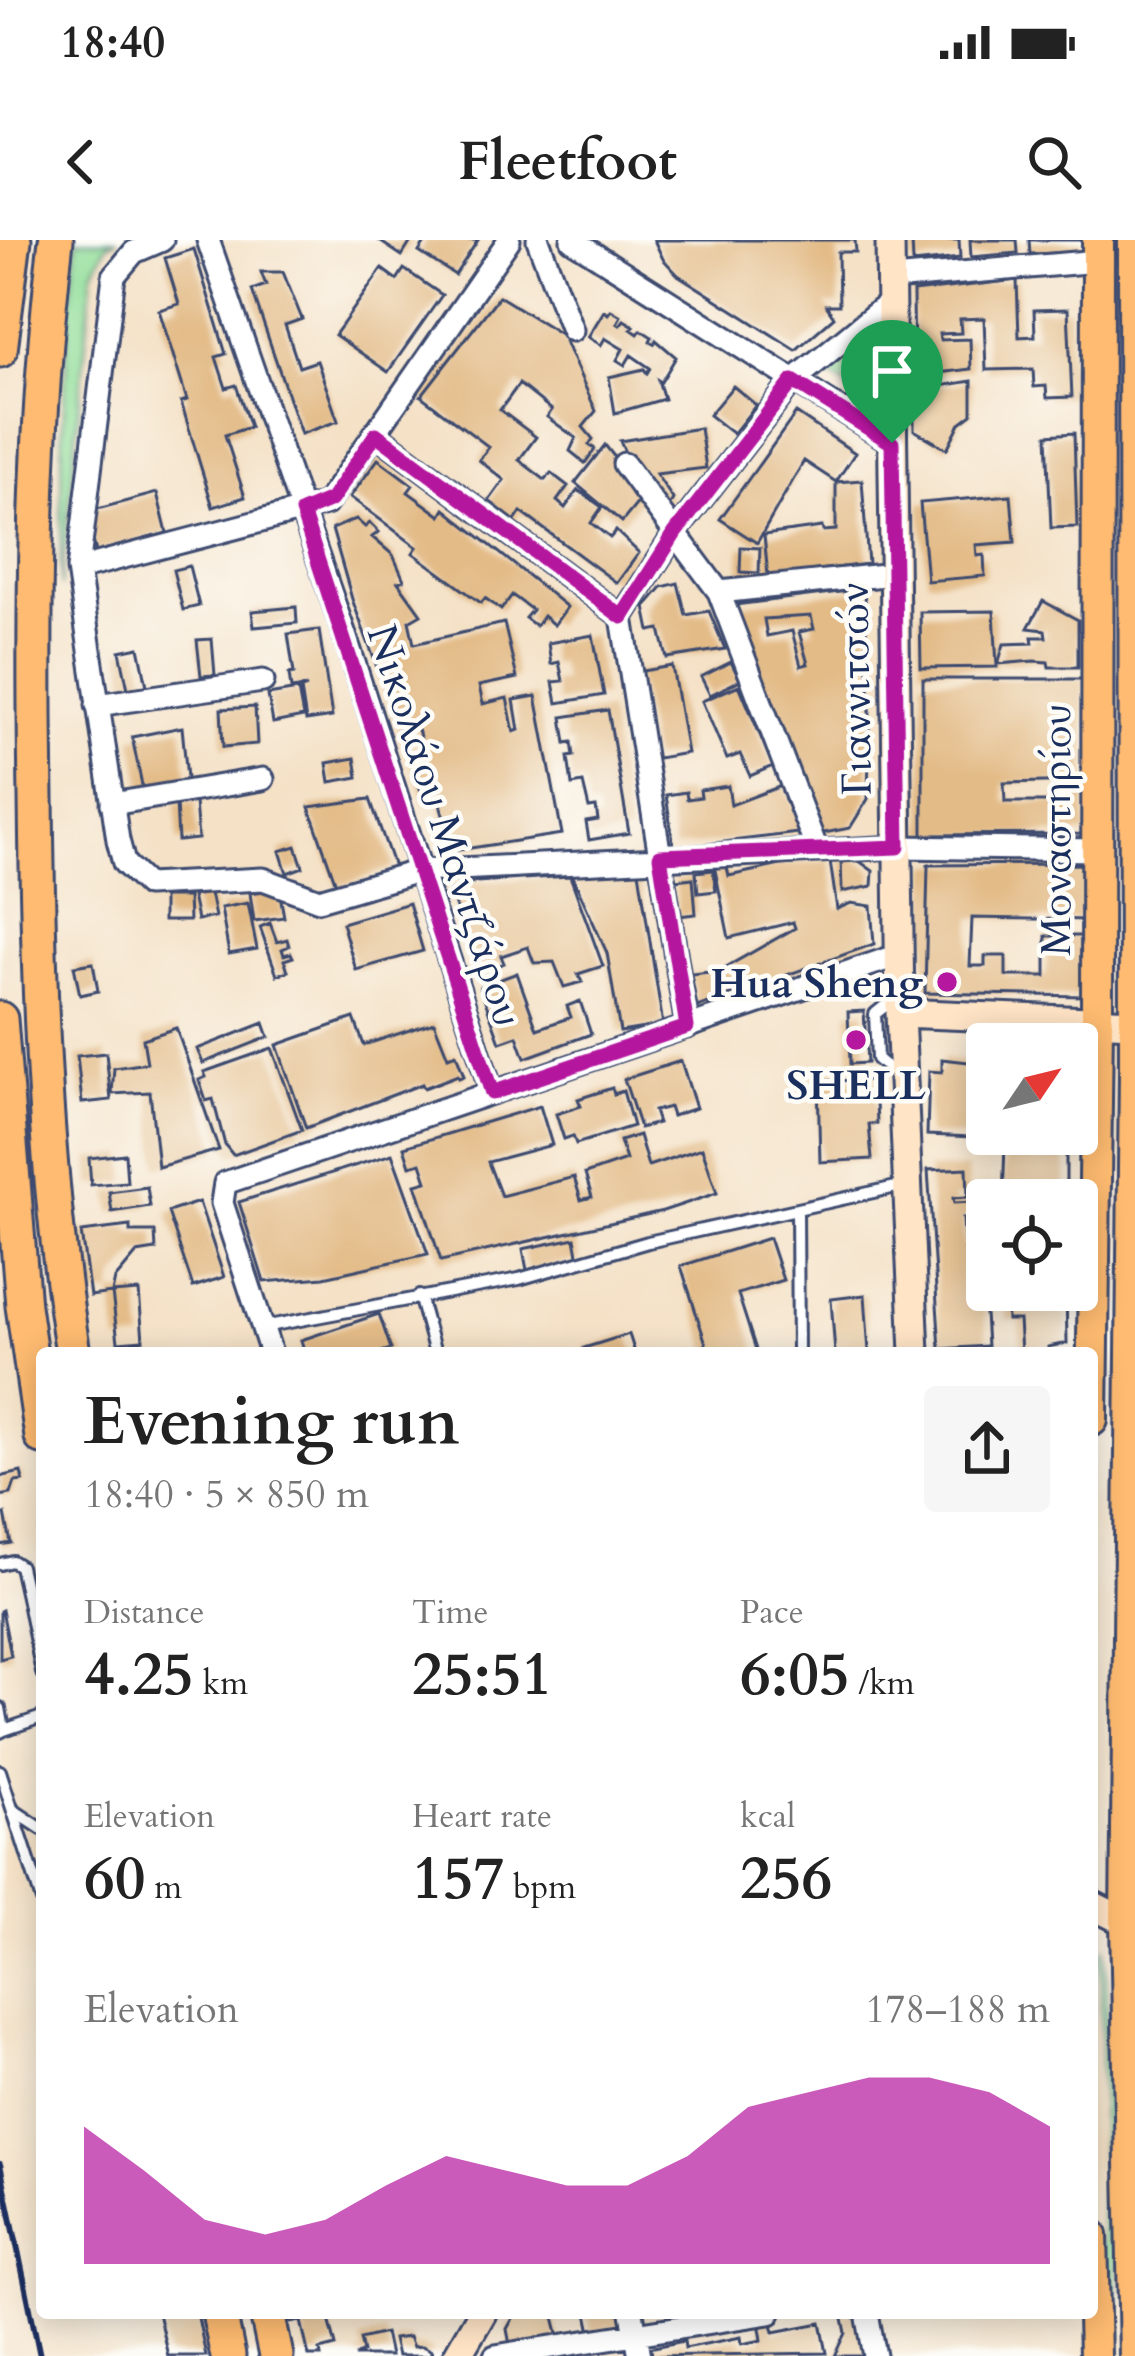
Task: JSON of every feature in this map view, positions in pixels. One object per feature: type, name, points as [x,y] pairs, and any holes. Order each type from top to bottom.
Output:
[{"type":"highway","points":[[0,350],[14,240]]},
{"type":"highway","points":[[56,240],[35,472],[37,920],[48,1149],[73,1347]]},
{"type":"highway","points":[[0,1018],[25,1324],[36,1397]]},
{"type":"highway","points":[[220,2319],[228,2356]]},
{"type":"highway","points":[[268,2319],[276,2356]]},
{"type":"main road","name":"Γιαννιτσών","points":[[890,240],[899,955],[893,1009],[915,1347]]},
{"type":"main road","name":"Μοναστηρίου","points":[[1134,240],[1130,1922],[1135,2356]]},
{"type":"main road","name":"Μοναστηρίου","points":[[1093,1347],[1098,250]]},
{"type":"main road","points":[[893,1009],[1135,1023]]},
{"type":"main road","points":[[1098,1908],[1130,1922]]},
{"type":"main road","points":[[1098,1922],[1130,1922]]},
{"type":"main road","points":[[457,2356],[479,2319]]},
{"type":"main road","points":[[1093,2319],[1094,2356]]},
{"type":"street","points":[[163,240],[134,252],[114,276],[78,569],[121,854],[142,883],[154,887],[263,879],[322,900],[419,871],[898,847],[1097,850]]},
{"type":"street","name":"Νικολάου Μαντζάρου","points":[[208,240],[492,1093]]},
{"type":"street","points":[[78,569],[302,512],[331,500],[509,240]]},
{"type":"street","points":[[538,240],[572,329]]},
{"type":"street","points":[[572,240],[892,443]]},
{"type":"street","points":[[687,1027],[622,617],[675,533],[793,381],[891,290],[1098,250]]},
{"type":"street","points":[[376,434],[622,617]]},
{"type":"street","points":[[624,464],[719,592],[817,850]]},
{"type":"street","points":[[719,592],[894,574]]},
{"type":"street","points":[[97,705],[263,681]]},
{"type":"street","points":[[112,804],[263,779]]},
{"type":"street","points":[[269,1347],[222,1203],[225,1183],[899,955]]},
{"type":"street","points":[[495,2356],[731,2319]]},
{"type":"street","points":[[868,2319],[875,2356]]},
{"type":"lane","points":[[890,1071],[877,1059],[875,1014],[893,1009]]},
{"type":"lane","points":[[263,1327],[519,1279],[648,1242],[905,1186]]},
{"type":"lane","points":[[797,1209],[798,1347]]},
{"type":"lane","points":[[419,1296],[434,1347]]},
{"type":"lane","points":[[0,1564],[20,1566],[36,1643]]},
{"type":"lane","points":[[27,1597],[36,1595]]},
{"type":"lane","points":[[0,1708],[2,1731],[36,1720]]},
{"type":"lane","points":[[0,1771],[36,1882]]},
{"type":"lane","points":[[13,1810],[36,1825]]},
{"type":"green space","points":[[77,240],[118,240],[107,245],[93,272],[61,587],[63,414]]},
{"type":"green space","points":[[858,341],[859,393],[823,371]]},
{"type":"green space","points":[[1106,1948],[1119,2356],[1102,2356],[1101,1950]]},
{"type":"building","points":[[378,240],[412,240],[402,256]]},
{"type":"building","points":[[427,240],[478,240],[455,275],[419,252]]},
{"type":"building","points":[[654,240],[855,240],[856,252],[838,252],[839,305],[826,305],[834,317],[796,350],[678,275]]},
{"type":"building","points":[[912,240],[959,240],[960,258],[913,263]]},
{"type":"building","points":[[970,240],[1017,240],[1018,253],[971,257]]},
{"type":"building","points":[[1029,240],[1083,240],[1084,252],[1030,254]]},
{"type":"building","points":[[194,249],[226,354],[216,357],[226,388],[236,385],[250,427],[225,435],[245,497],[213,507],[159,310],[179,304],[165,258]]},
{"type":"building","points":[[382,269],[397,280],[404,269],[442,295],[388,372],[335,335]]},
{"type":"building","points":[[261,272],[283,272],[302,319],[285,325],[299,367],[317,361],[338,421],[301,434],[252,290],[266,285]]},
{"type":"building","points":[[1017,280],[1019,337],[1035,336],[1034,310],[1068,309],[1072,397],[1047,398],[1046,386],[1034,387],[1033,369],[986,370],[984,318],[960,319],[961,333],[939,334],[940,340],[970,339],[971,369],[914,376],[913,292]]},
{"type":"building","points":[[499,296],[562,335],[596,411],[583,427],[595,449],[585,463],[570,451],[576,438],[547,417],[552,410],[519,384],[500,410],[536,437],[519,460],[545,480],[551,473],[568,486],[557,501],[565,508],[578,490],[602,507],[591,523],[610,538],[616,531],[639,553],[617,583],[521,512],[515,521],[489,501],[504,480],[479,460],[489,447],[421,396]]},
{"type":"building","points":[[604,311],[621,316],[617,323],[624,320],[676,357],[658,380],[664,399],[615,413],[609,377],[644,369],[647,373],[650,368],[631,355],[625,365],[617,360],[623,349],[605,338],[601,345],[588,337]]},
{"type":"building","points":[[972,381],[972,414],[960,423],[947,449],[914,430],[914,390]]},
{"type":"building","points":[[733,386],[756,405],[733,434],[709,415]]},
{"type":"building","points":[[796,413],[855,453],[836,482],[804,461],[757,543],[720,519]]},
{"type":"building","points":[[700,428],[706,468],[656,474],[673,499],[665,514],[633,471],[620,441]]},
{"type":"building","points":[[1074,433],[1077,527],[1051,528],[1047,435]]},
{"type":"building","points":[[605,445],[644,495],[622,522],[575,483]]},
{"type":"building","points":[[378,459],[413,485],[408,492],[441,516],[445,509],[567,607],[554,625],[543,616],[536,626],[525,618],[532,610],[512,595],[501,610],[485,598],[481,603],[413,553],[417,547],[350,497]]},
{"type":"building","points":[[862,480],[868,564],[768,576],[764,535],[822,527],[823,531],[836,530],[836,482]]},
{"type":"building","points":[[157,493],[167,533],[96,552],[86,512]]},
{"type":"building","points":[[1011,495],[1015,542],[976,545],[977,556],[984,555],[985,576],[927,581],[920,503]]},
{"type":"building","points":[[356,519],[379,532],[372,537],[393,555],[404,580],[398,582],[421,614],[409,621],[414,644],[504,623],[517,678],[479,686],[483,704],[507,698],[514,732],[519,730],[514,700],[536,696],[562,834],[451,851],[440,802],[425,804],[409,753],[424,750],[416,723],[400,729],[352,599],[332,529]]},
{"type":"building","points":[[741,547],[760,548],[759,573],[740,572]]},
{"type":"building","points":[[189,566],[199,606],[183,610],[173,570]]},
{"type":"building","points":[[678,583],[686,615],[709,611],[725,649],[667,658],[660,629],[650,631],[645,607],[662,587]]},
{"type":"building","points":[[864,589],[870,707],[868,799],[850,828],[819,834],[744,641],[735,605]],"holes":[[[811,616],[814,629],[799,632],[808,664],[801,666],[792,631],[767,636],[764,619]]]},
{"type":"building","points":[[1043,601],[1078,620],[1078,667],[1049,667],[1048,662],[1034,661],[998,664],[1004,644],[1033,643],[1032,637],[1046,637],[1045,630],[1028,628]]},
{"type":"building","points":[[296,607],[297,623],[254,627],[252,611]]},
{"type":"building","points":[[994,611],[997,667],[921,668],[920,612]]},
{"type":"building","points":[[319,630],[332,717],[306,721],[301,689],[307,687],[291,689],[289,674],[294,673],[288,634]]},
{"type":"building","points":[[593,635],[604,695],[557,703],[553,682],[563,681],[559,662],[551,664],[548,643]]},
{"type":"building","points":[[212,639],[215,675],[201,676],[197,640]]},
{"type":"building","points":[[139,647],[147,686],[128,689],[120,651]]},
{"type":"building","points":[[731,662],[740,680],[710,695],[701,677]]},
{"type":"building","points":[[672,666],[687,753],[652,759],[637,672]]},
{"type":"building","points":[[923,679],[1084,679],[1085,781],[1004,783],[1005,802],[1065,802],[1065,792],[1086,792],[1086,834],[923,835]]},
{"type":"building","points":[[739,685],[773,766],[750,776],[740,754],[727,759],[702,701]]},
{"type":"building","points":[[298,690],[303,717],[273,723],[268,695]]},
{"type":"building","points":[[255,707],[257,744],[223,747],[221,709]]},
{"type":"building","points":[[608,710],[629,833],[589,840],[586,822],[598,820],[596,807],[589,808],[583,783],[572,785],[568,757],[574,756],[572,742],[566,743],[562,717]]},
{"type":"building","points":[[182,727],[188,788],[144,795],[132,737]]},
{"type":"building","points":[[355,758],[358,777],[330,782],[327,763]]},
{"type":"building","points":[[784,785],[806,832],[674,848],[666,795],[686,792],[687,799],[701,797],[700,790],[728,786],[731,805]]},
{"type":"building","points":[[370,799],[394,867],[337,887],[309,807]]},
{"type":"building","points":[[195,802],[198,839],[178,841],[176,803]]},
{"type":"building","points":[[296,846],[303,867],[287,873],[280,851]]},
{"type":"building","points":[[841,858],[855,858],[873,871],[872,886],[842,892]]},
{"type":"building","points":[[830,861],[837,909],[851,903],[871,906],[874,944],[697,1007],[691,974],[719,971],[795,928],[793,922],[729,938],[714,865],[726,863],[729,876]]},
{"type":"building","points":[[1090,864],[1091,920],[972,918],[970,966],[985,966],[985,956],[1006,956],[1006,976],[1046,976],[1046,936],[1084,936],[1084,996],[925,993],[928,865]]},
{"type":"building","points":[[713,870],[716,891],[698,893],[696,872]]},
{"type":"building","points":[[639,871],[663,1025],[620,1032],[607,953],[572,875]]},
{"type":"building","points":[[570,876],[603,966],[578,974],[582,982],[564,987],[554,962],[534,963],[528,947],[501,956],[504,963],[478,972],[450,891],[476,882]]},
{"type":"building","points":[[693,878],[696,914],[678,916],[675,880]]},
{"type":"building","points":[[279,889],[284,917],[254,921],[250,893]]},
{"type":"building","points":[[210,893],[215,917],[197,920],[192,896]]},
{"type":"building","points":[[163,897],[188,897],[189,921],[163,921]]},
{"type":"building","points":[[248,903],[257,949],[229,954],[221,908]]},
{"type":"building","points":[[409,903],[423,951],[356,970],[342,923]]},
{"type":"building","points":[[270,923],[277,942],[287,939],[284,955],[293,957],[284,960],[288,971],[277,975],[260,927]]},
{"type":"building","points":[[93,963],[98,991],[80,995],[74,966]]},
{"type":"building","points":[[517,973],[537,1029],[571,1017],[567,1006],[580,1001],[591,1034],[525,1058],[517,1036],[500,1042],[480,987]]},
{"type":"building","points":[[864,1011],[867,1063],[850,1064],[848,1012]]},
{"type":"building","points":[[354,1018],[364,1045],[434,1022],[448,1057],[456,1054],[464,1076],[424,1088],[422,1084],[306,1128],[277,1045]]},
{"type":"building","points":[[264,1023],[269,1037],[203,1063],[197,1049]]},
{"type":"building","points":[[176,1028],[219,1150],[158,1167],[150,1092],[112,1094],[114,1068],[147,1063],[143,1039]]},
{"type":"building","points":[[272,1048],[302,1130],[233,1155],[225,1145],[213,1099],[206,1101],[199,1080],[206,1077],[204,1072]]},
{"type":"building","points":[[106,1053],[111,1100],[82,1103],[77,1056]]},
{"type":"building","points":[[942,1059],[966,1062],[966,1137],[927,1135],[929,1071],[942,1072]]},
{"type":"building","points":[[681,1061],[696,1108],[672,1116],[669,1107],[654,1111],[658,1123],[640,1128],[624,1079]]},
{"type":"building","points":[[875,1080],[877,1124],[869,1124],[872,1159],[820,1162],[818,1081]]},
{"type":"building","points":[[612,1088],[614,1094],[623,1091],[633,1126],[576,1144],[573,1136],[564,1139],[556,1114],[581,1106],[578,1099]]},
{"type":"building","points":[[540,1106],[552,1145],[488,1162],[501,1196],[574,1177],[581,1200],[592,1197],[585,1174],[626,1160],[620,1141],[639,1135],[648,1166],[702,1148],[717,1193],[663,1211],[441,1261],[416,1184],[427,1181],[421,1163],[410,1166],[404,1147]]},
{"type":"building","points":[[125,1154],[127,1182],[91,1185],[89,1158]]},
{"type":"building","points":[[392,1154],[428,1254],[324,1277],[264,1282],[239,1202]]},
{"type":"building","points":[[1005,1155],[1066,1155],[1066,1179],[1004,1179]]},
{"type":"building","points":[[967,1168],[966,1197],[953,1198],[954,1203],[966,1202],[966,1311],[985,1311],[987,1346],[940,1347],[928,1170]]},
{"type":"building","points":[[147,1187],[150,1206],[112,1212],[109,1192]]},
{"type":"building","points":[[199,1202],[224,1277],[193,1287],[168,1212]]},
{"type":"building","points":[[130,1226],[130,1232],[155,1232],[156,1250],[137,1253],[115,1279],[112,1293],[90,1296],[81,1232]]},
{"type":"building","points":[[575,1238],[579,1260],[527,1270],[523,1249]]},
{"type":"building","points":[[769,1238],[783,1280],[738,1294],[755,1347],[707,1347],[681,1266]]},
{"type":"building","points":[[139,1291],[143,1340],[118,1342],[112,1293]]},
{"type":"building","points":[[865,1295],[869,1347],[835,1347],[831,1299]]},
{"type":"building","points":[[1006,1311],[1066,1311],[1067,1343],[1021,1347],[1019,1320],[1007,1320]]},
{"type":"building","points":[[379,1314],[390,1347],[303,1347],[301,1340]]},
{"type":"building","points":[[629,1334],[633,1347],[587,1347]]},
{"type":"building","points":[[21,1472],[23,1481],[15,1482],[11,1494],[0,1496],[0,1477]]},
{"type":"building","points":[[5,1514],[11,1543],[0,1545],[0,1515]]},
{"type":"building","points":[[0,1611],[11,1656],[0,1659]]},
{"type":"building","points":[[159,2319],[198,2319],[206,2356],[168,2356]]},
{"type":"building","points":[[289,2319],[329,2319],[336,2346],[320,2350],[321,2356],[309,2356],[301,2321],[290,2323]]},
{"type":"building","points":[[513,2319],[555,2319],[560,2340],[511,2350],[507,2329]]},
{"type":"building","points":[[588,2319],[624,2319],[625,2325],[591,2332]]},
{"type":"building","points":[[771,2319],[774,2332],[821,2323],[827,2353],[650,2356],[649,2348],[684,2341],[685,2348],[741,2337],[742,2344],[762,2340],[759,2322]]},
{"type":"building","points":[[843,2319],[863,2319],[869,2356],[835,2356],[846,2333]]},
{"type":"building","points":[[385,2333],[390,2356],[355,2356],[363,2352],[360,2339]]},
{"type":"building","points":[[409,2337],[413,2347],[432,2351],[429,2356],[397,2356],[393,2339]]},
{"type":"railway","points":[[0,2164],[40,2356]]},
{"type":"place","name":"Hua Sheng","points":[[947,982]]},
{"type":"place","name":"SHELL","points":[[856,1040]]},
{"type":"route","points":[[793,381],[892,443],[898,847],[660,856],[687,1027],[492,1093],[302,512],[331,500],[376,434],[622,617],[675,533],[793,381]]}]
